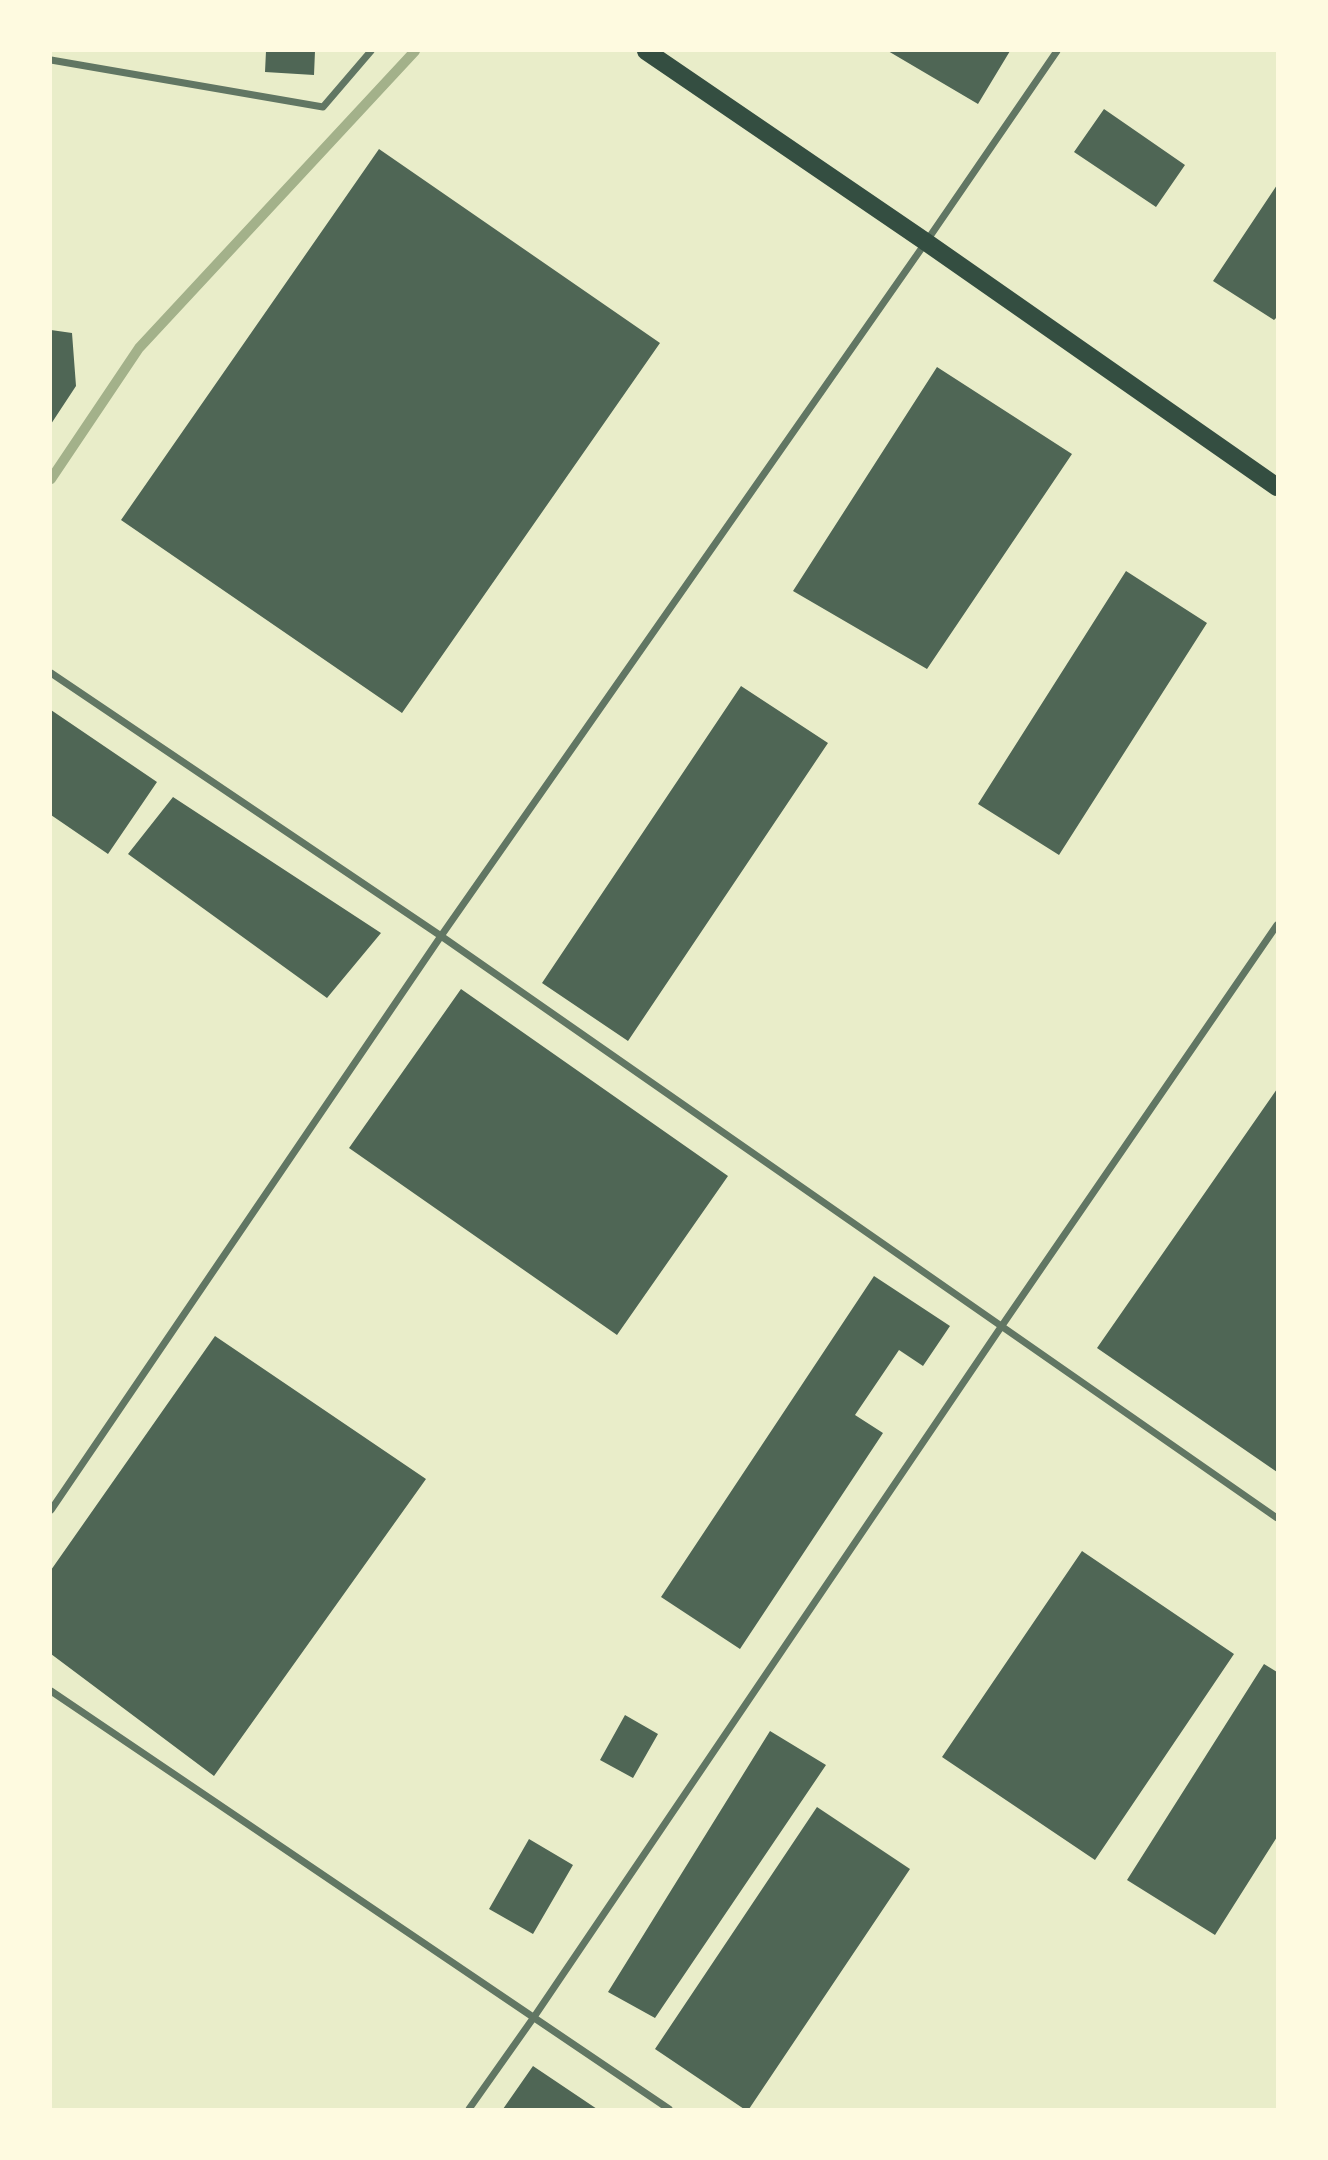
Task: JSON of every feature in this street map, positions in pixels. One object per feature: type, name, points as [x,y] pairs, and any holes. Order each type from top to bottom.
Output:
[{"type":"main road","points":[[646,51],[1277,487]]},
{"type":"street","points":[[51,60],[323,107],[371,51]]},
{"type":"street","points":[[51,1510],[441,936],[1057,51]]},
{"type":"street","points":[[51,673],[441,936],[1277,1518]]},
{"type":"street","points":[[469,2109],[1277,925]]},
{"type":"street","points":[[51,1691],[668,2109]]},
{"type":"building","points":[[266,51],[315,51],[314,75],[265,72]]},
{"type":"building","points":[[888,51],[1010,51],[978,104]]},
{"type":"building","points":[[1104,109],[1185,165],[1156,207],[1074,152]]},
{"type":"building","points":[[379,149],[660,343],[402,713],[121,520]]},
{"type":"building","points":[[1277,185],[1277,317],[1274,320],[1213,281]]},
{"type":"building","points":[[51,330],[72,333],[76,386],[51,424]]},
{"type":"building","points":[[937,367],[1072,454],[927,669],[793,591]]},
{"type":"building","points":[[1126,571],[1207,623],[1059,855],[978,804]]},
{"type":"building","points":[[741,686],[828,743],[628,1041],[542,983]]},
{"type":"building","points":[[51,710],[157,782],[108,854],[51,815]]},
{"type":"building","points":[[173,797],[381,933],[327,998],[128,854]]},
{"type":"building","points":[[461,989],[728,1176],[617,1335],[349,1148]]},
{"type":"building","points":[[1277,1089],[1277,1472],[1097,1348]]},
{"type":"building","points":[[874,1276],[950,1326],[923,1366],[899,1350],[855,1415],[883,1433],[740,1649],[661,1597]]},
{"type":"building","points":[[215,1336],[426,1479],[214,1776],[51,1654],[51,1570]]},
{"type":"building","points":[[1082,1551],[1234,1654],[1095,1860],[942,1757]]},
{"type":"building","points":[[1264,1664],[1277,1672],[1277,1837],[1215,1935],[1127,1880]]},
{"type":"building","points":[[625,1715],[658,1734],[633,1778],[600,1760]]},
{"type":"building","points":[[770,1731],[826,1765],[655,2018],[608,1992]]},
{"type":"building","points":[[817,1807],[910,1869],[749,2109],[744,2109],[655,2049]]},
{"type":"building","points":[[529,1839],[573,1865],[533,1934],[489,1909]]},
{"type":"building","points":[[533,2066],[597,2109],[503,2109]]},
{"type":"waterway","points":[[51,479],[139,348],[415,51]]}]
